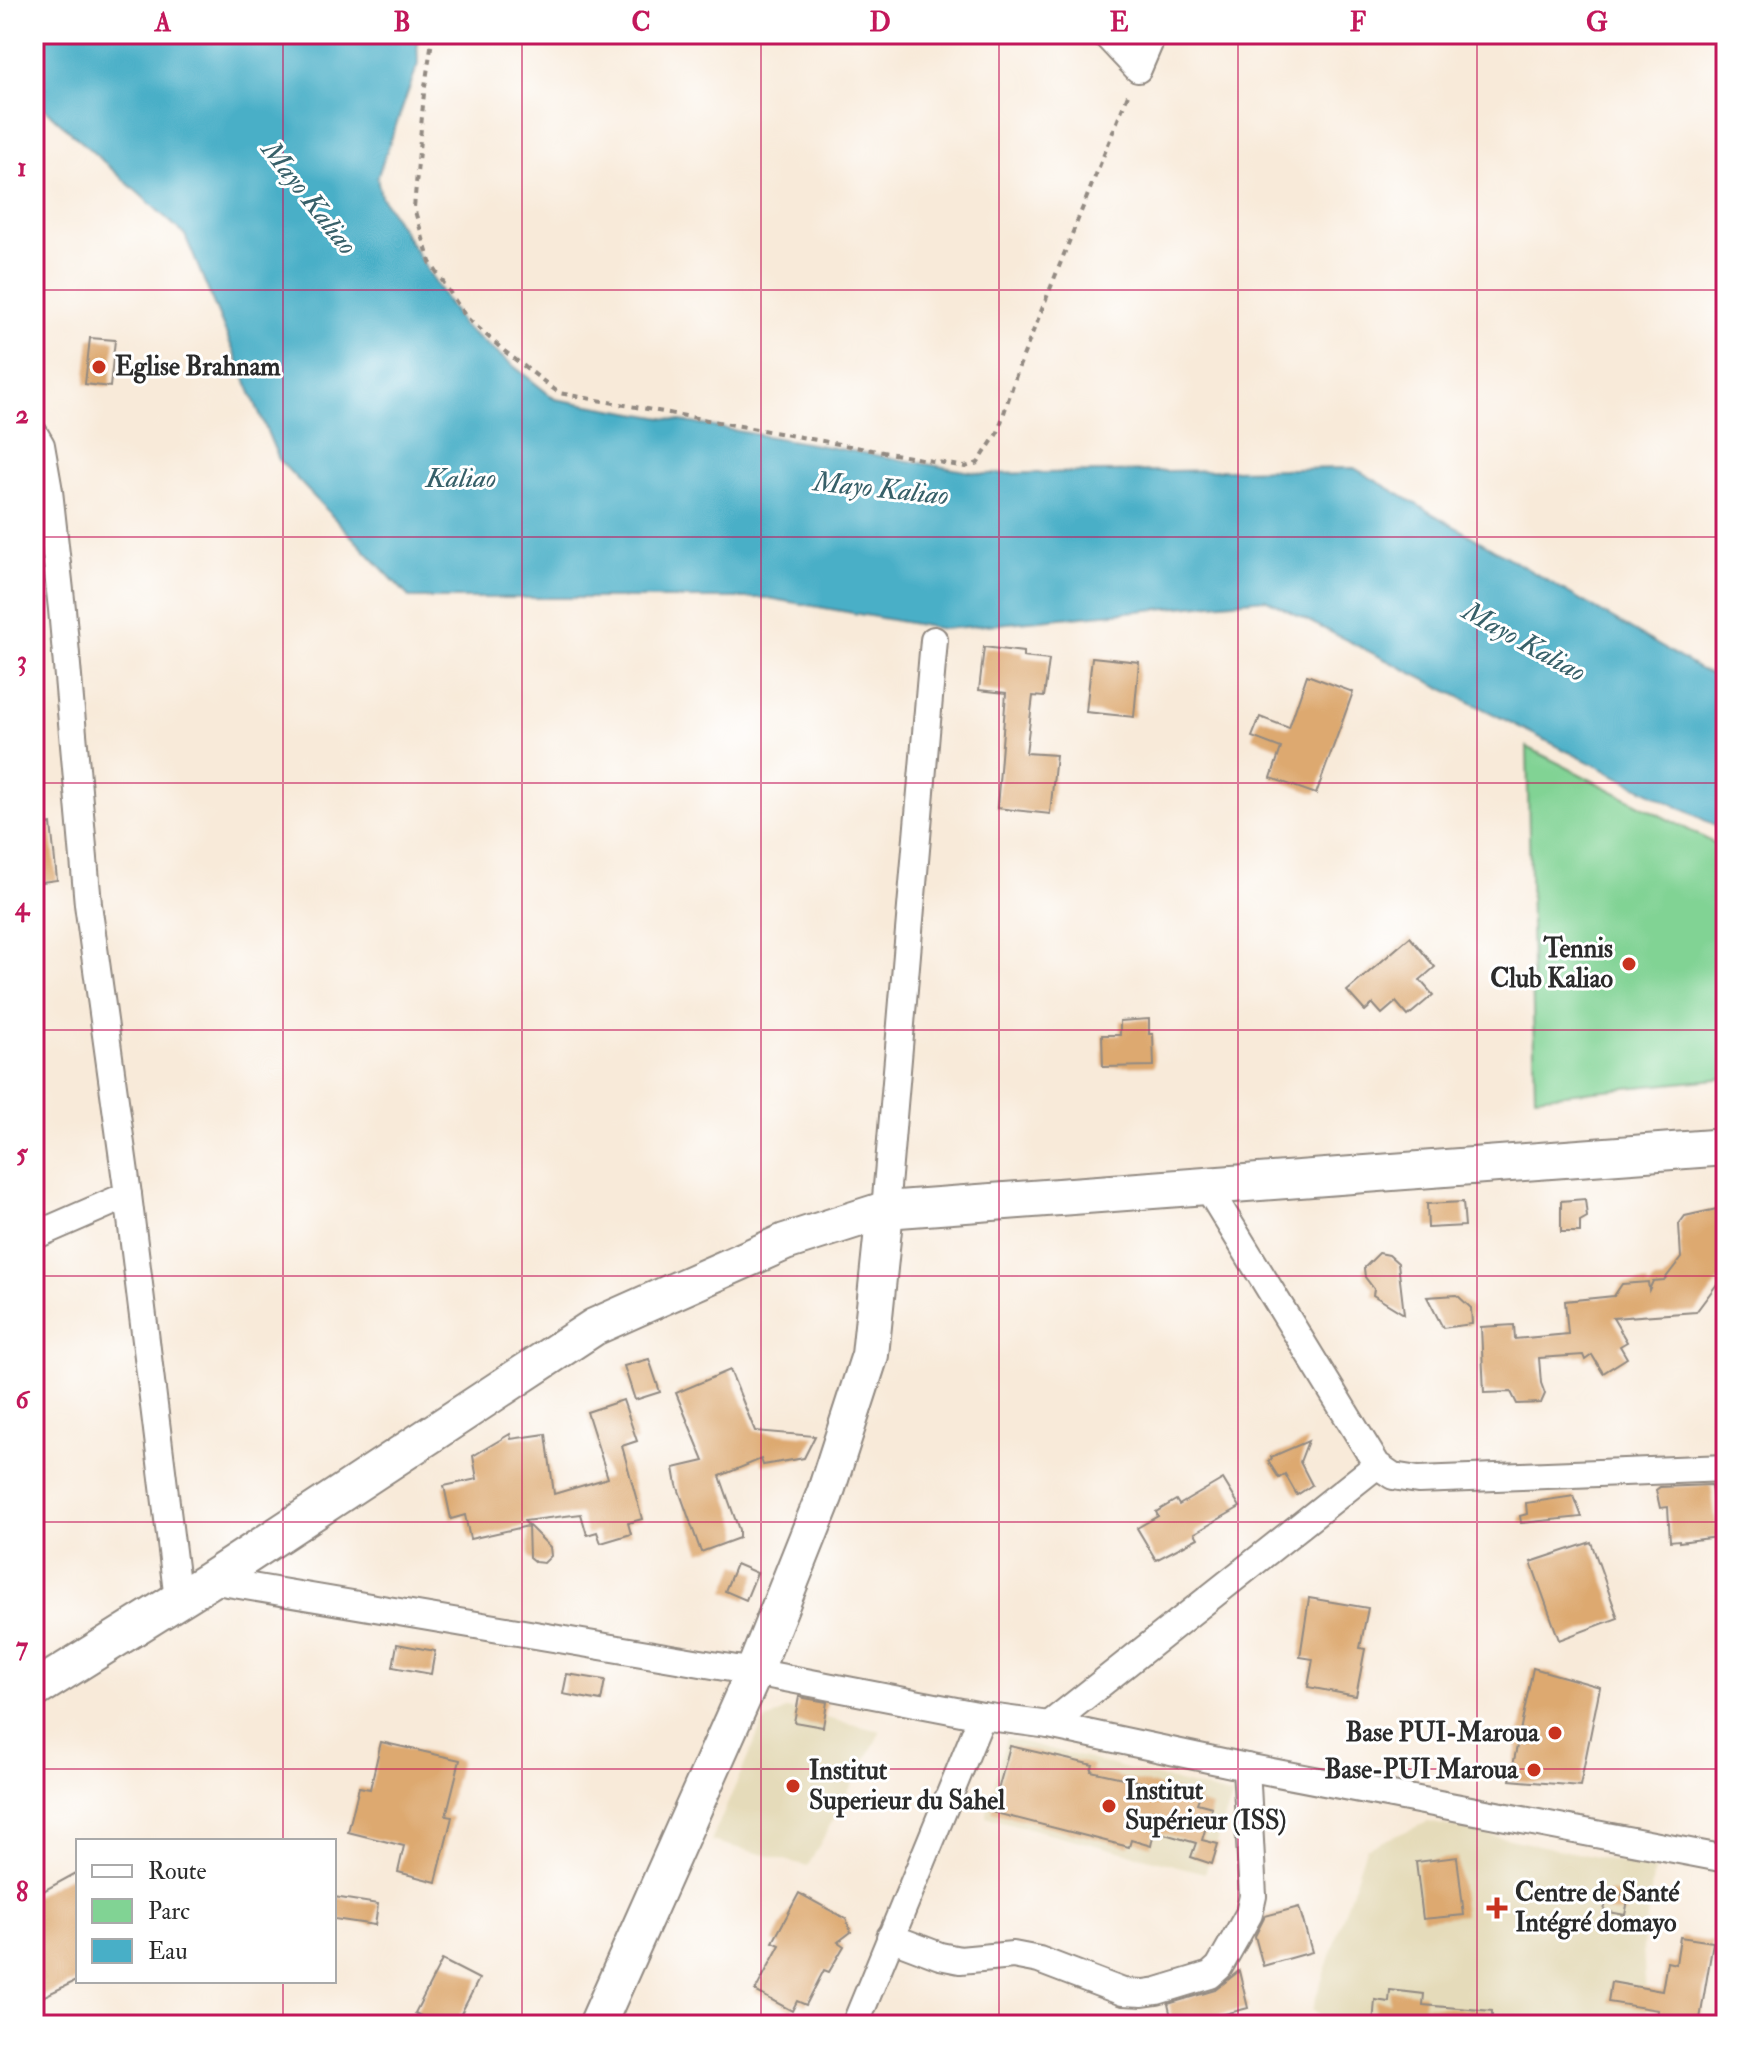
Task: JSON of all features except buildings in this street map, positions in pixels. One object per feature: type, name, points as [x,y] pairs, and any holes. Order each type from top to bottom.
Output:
[{"type":"street","points":[[1105,34],[1138,69],[1153,34]]},
{"type":"street","points":[[34,433],[41,445],[42,491],[62,609],[88,904],[178,1600]]},
{"type":"street","points":[[597,2025],[754,1672],[825,1494],[870,1355],[934,640]]},
{"type":"street","points":[[34,1690],[210,1580],[594,1327],[785,1242],[885,1210],[1726,1147]]},
{"type":"street","points":[[1206,1185],[1377,1465],[1393,1476],[1418,1480],[1726,1468]]},
{"type":"street","points":[[34,1236],[128,1195]]},
{"type":"street","points":[[1049,1725],[1377,1465]]},
{"type":"street","points":[[210,1580],[754,1672],[982,1716],[1049,1725],[1246,1767],[1726,1859]]},
{"type":"street","points":[[855,2025],[982,1716]]},
{"type":"street","points":[[890,1937],[940,1956],[960,1960],[1013,1955],[1039,1960],[1123,1992],[1157,1991],[1210,1975],[1226,1957],[1249,1914],[1253,1896],[1246,1767]]},
{"type":"path","points":[[433,34],[424,93],[414,208],[430,262],[466,317],[503,350],[559,393],[965,467],[978,463],[998,432],[1018,369],[1138,69]]},
{"type":"shaded area","name":"Institut Superieur du Sahel","points":[[787,1709],[881,1731],[808,1866],[711,1841],[763,1723]]},
{"type":"shaded area","name":"Institut Supérieur (ISS)","points":[[1006,1738],[1233,1796],[1205,1873],[986,1817]]},
{"type":"shaded area","name":"Centre de Santé Intégré domayo","points":[[1428,1822],[1654,1869],[1643,1948],[1648,2025],[1329,2025],[1312,2010],[1366,1848]]},
{"type":"green space","name":"Tennis Club Kaliao","points":[[1527,747],[1726,849],[1726,1078],[1535,1097]]},
{"type":"water","name":"Kaliao","points":[[34,34],[417,34],[418,64],[377,178],[381,196],[462,325],[555,399],[983,474],[1354,468],[1701,670],[1726,681],[1726,831],[1265,599],[943,629],[768,598],[410,598],[279,460],[185,235],[34,99]]},
{"type":"place","name":"Eglise Brahnam","points":[[99,367]]},
{"type":"place","name":"Tennis Club Kaliao","points":[[1629,964]]},
{"type":"place","name":"Base PUI-Maroua","points":[[1555,1733]]},
{"type":"place","name":"Base-PUI Maroua","points":[[1534,1770]]},
{"type":"place","name":"Institut Superieur du Sahel","points":[[793,1786]]},
{"type":"place","name":"Institut Supérieur (ISS)","points":[[1109,1806]]},
{"type":"place","name":"Centre de Santé Intégré domayo","points":[[1497,1908]]},
{"type":"water label","name":"Mayo Kaliao","points":[[309,198]]},
{"type":"water label","name":"Mayo Kaliao","points":[[881,489]]},
{"type":"water label","name":"Mayo Kaliao","points":[[1524,642]]}]
